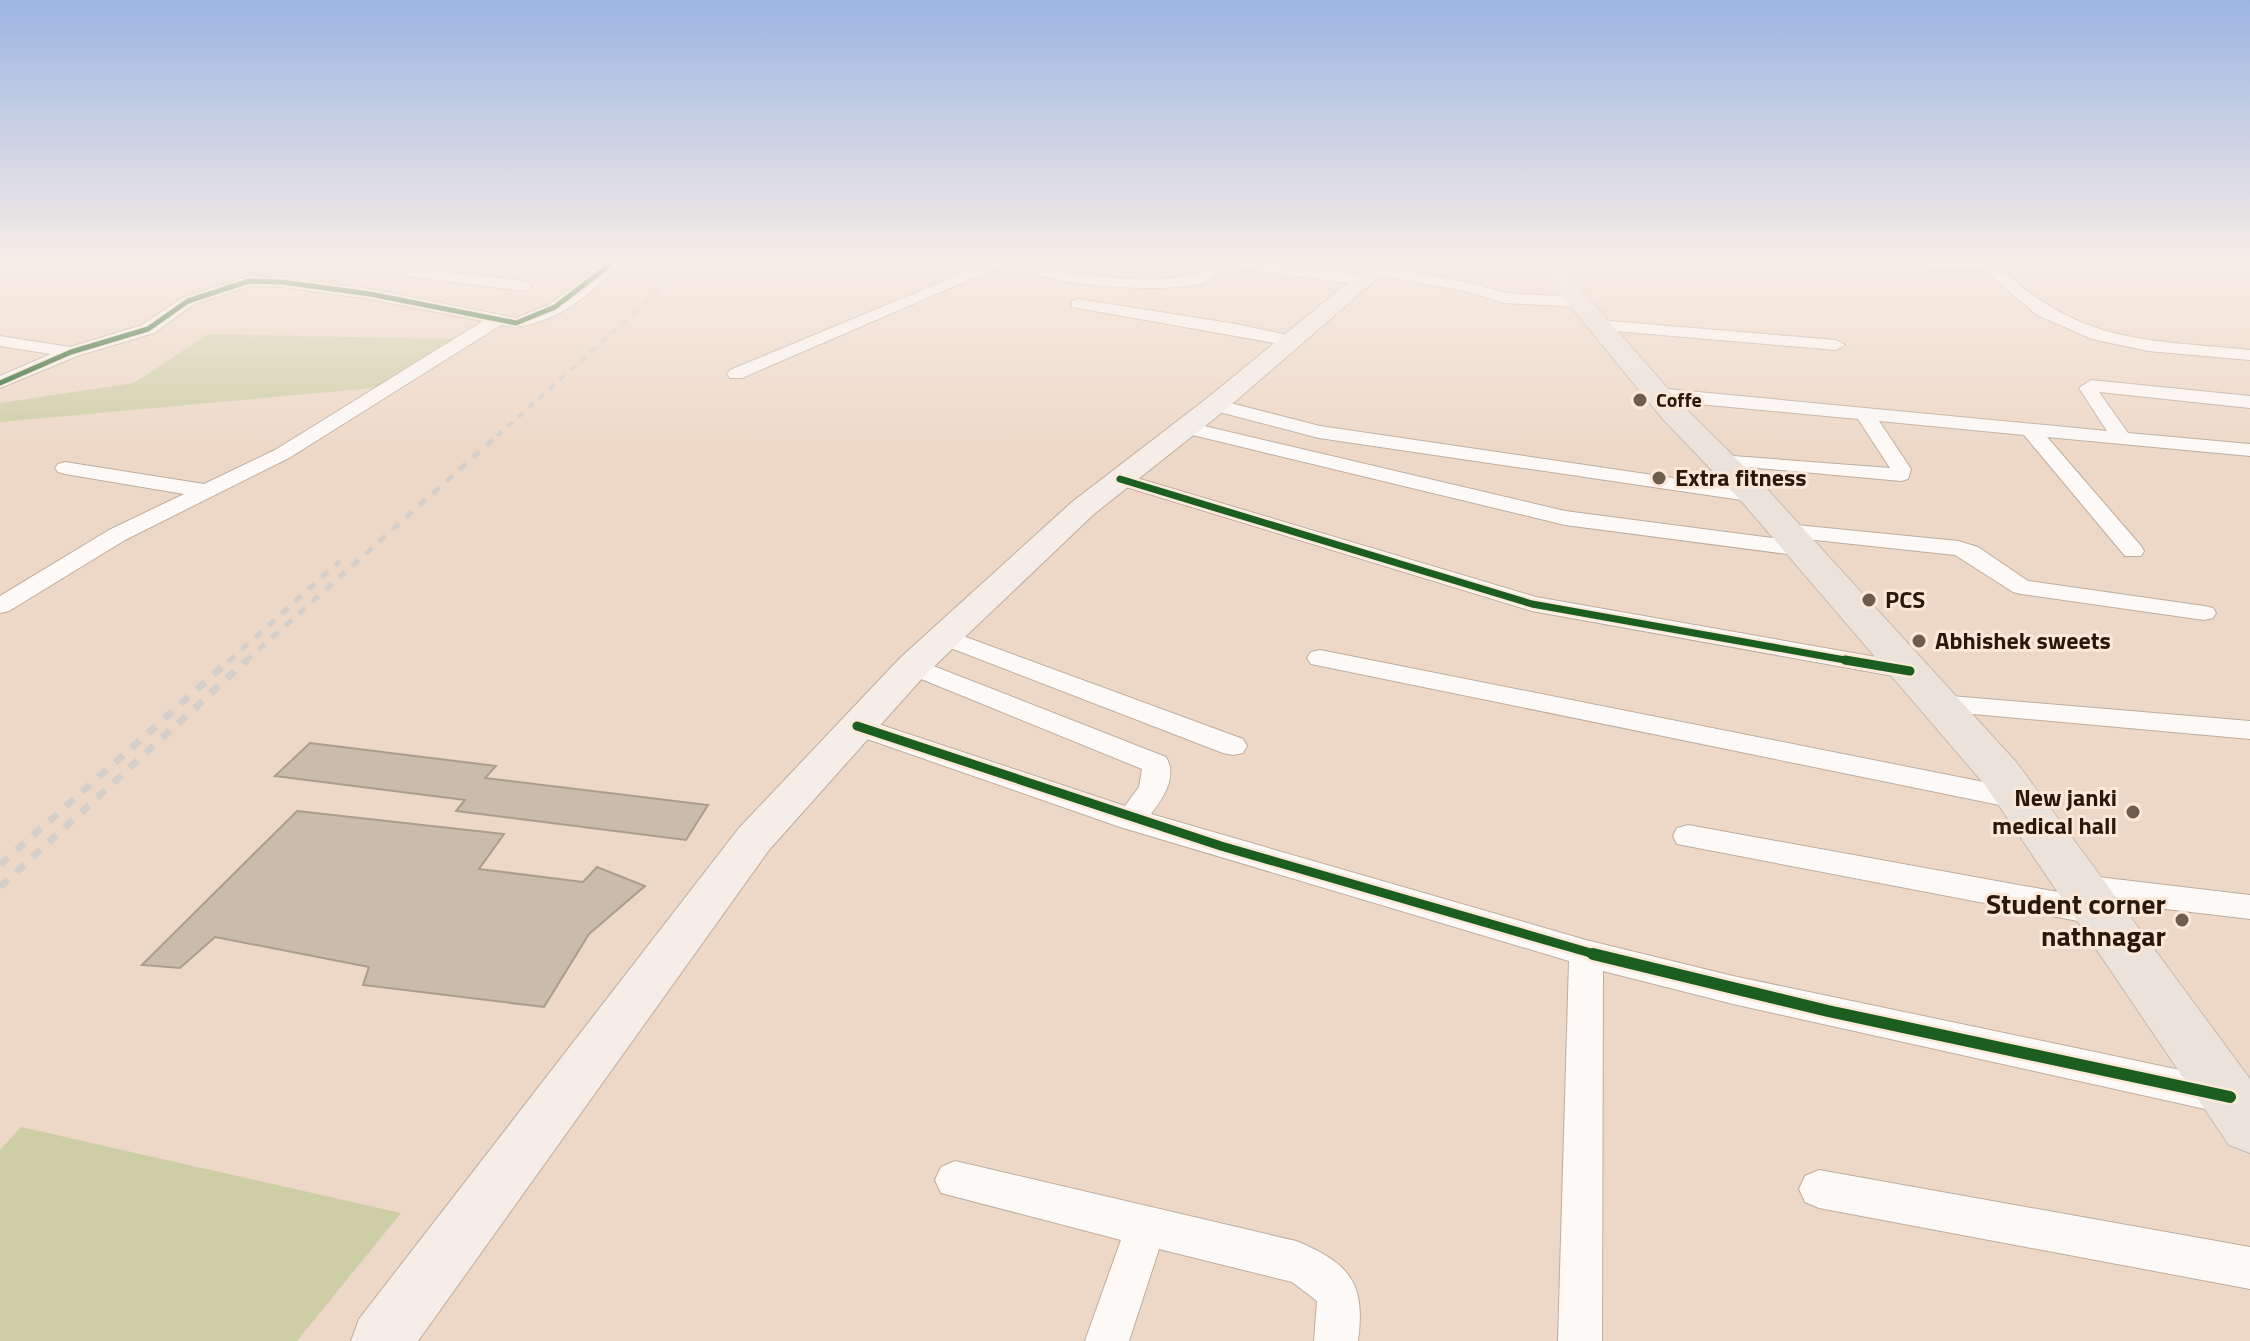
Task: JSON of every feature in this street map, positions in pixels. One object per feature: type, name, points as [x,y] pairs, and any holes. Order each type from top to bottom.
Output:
[{"type":"main road","points":[[381,1341],[754,839],[857,726],[913,666],[1083,508],[1310,326]]},
{"type":"main road","points":[[1599,326],[1714,458],[1755,496],[2019,799],[2240,1111]]},
{"type":"street","points":[[0,383],[71,352],[153,326]]},
{"type":"street","points":[[2,603],[117,535],[282,454],[488,326]]},
{"type":"street","points":[[736,374],[851,326]]},
{"type":"street","points":[[1219,326],[1291,341]]},
{"type":"street","points":[[1681,326],[1836,345]]},
{"type":"street","points":[[2070,326],[2143,343],[2250,355]]},
{"type":"street","points":[[0,341],[71,352]]},
{"type":"street","points":[[2122,438],[2090,393],[2088,388],[2091,386],[2250,402]]},
{"type":"street","points":[[1656,394],[2250,450]]},
{"type":"street","points":[[1714,458],[1901,475],[1901,469],[1864,413]]},
{"type":"street","points":[[1201,416],[1755,496]]},
{"type":"street","points":[[1201,416],[1565,518],[1794,540],[1958,548],[1970,552],[2021,587],[2204,613]]},
{"type":"street","points":[[2030,429],[2133,551]]},
{"type":"street","points":[[65,468],[207,491]]},
{"type":"street","points":[[1120,479],[1532,604],[1910,671]]},
{"type":"street","points":[[944,637],[1233,746]]},
{"type":"street","points":[[1320,658],[2019,799]]},
{"type":"street","points":[[913,666],[1156,764],[1158,774],[1155,787],[1131,819]]},
{"type":"street","points":[[1939,704],[2250,730]]},
{"type":"street","points":[[857,726],[1131,819],[1586,953],[2240,1111]]},
{"type":"street","points":[[1688,836],[2090,900],[2250,907]]},
{"type":"street","points":[[1580,1341],[1586,953]]},
{"type":"street","points":[[955,1180],[1296,1262],[1323,1274],[1338,1292],[1340,1319],[1336,1341]]},
{"type":"street","points":[[1819,1189],[2250,1268]]},
{"type":"street","points":[[1107,1341],[1146,1227]]},
{"type":"green space","points":[[208,334],[456,339],[404,378],[373,388],[0,422],[0,403],[134,383]]},
{"type":"green space","points":[[21,1127],[401,1213],[297,1341],[0,1341],[0,1150]]},
{"type":"building","points":[[310,743],[496,766],[485,778],[708,805],[686,840],[456,811],[465,800],[275,776]]},
{"type":"building","points":[[297,811],[504,834],[479,869],[583,882],[597,867],[645,886],[589,934],[544,1007],[363,985],[369,967],[215,937],[180,968],[142,965]]},
{"type":"railway","points":[[497,436],[620,326]]},
{"type":"railway","points":[[245,662],[499,434]]},
{"type":"railway","points":[[228,662],[340,561]]},
{"type":"railway","points":[[0,865],[230,660]]},
{"type":"railway","points":[[0,887],[247,660]]},
{"type":"cycle path","points":[[0,383],[71,352],[153,326]]},
{"type":"cycle path","points":[[1120,479],[1532,604],[1910,671]]},
{"type":"cycle path","points":[[857,726],[1221,846],[1588,953],[1828,1011],[2230,1097]]},
{"type":"place","name":"Coffe","points":[[1640,400]]},
{"type":"place","name":"Extra fitness","points":[[1659,478]]},
{"type":"place","name":"PCS","points":[[1869,600]]},
{"type":"place","name":"Abhishek sweets","points":[[1919,641]]},
{"type":"place","name":"New janki medical hall","points":[[2133,812]]},
{"type":"place","name":"Student corner nathnagar","points":[[2182,920]]}]
